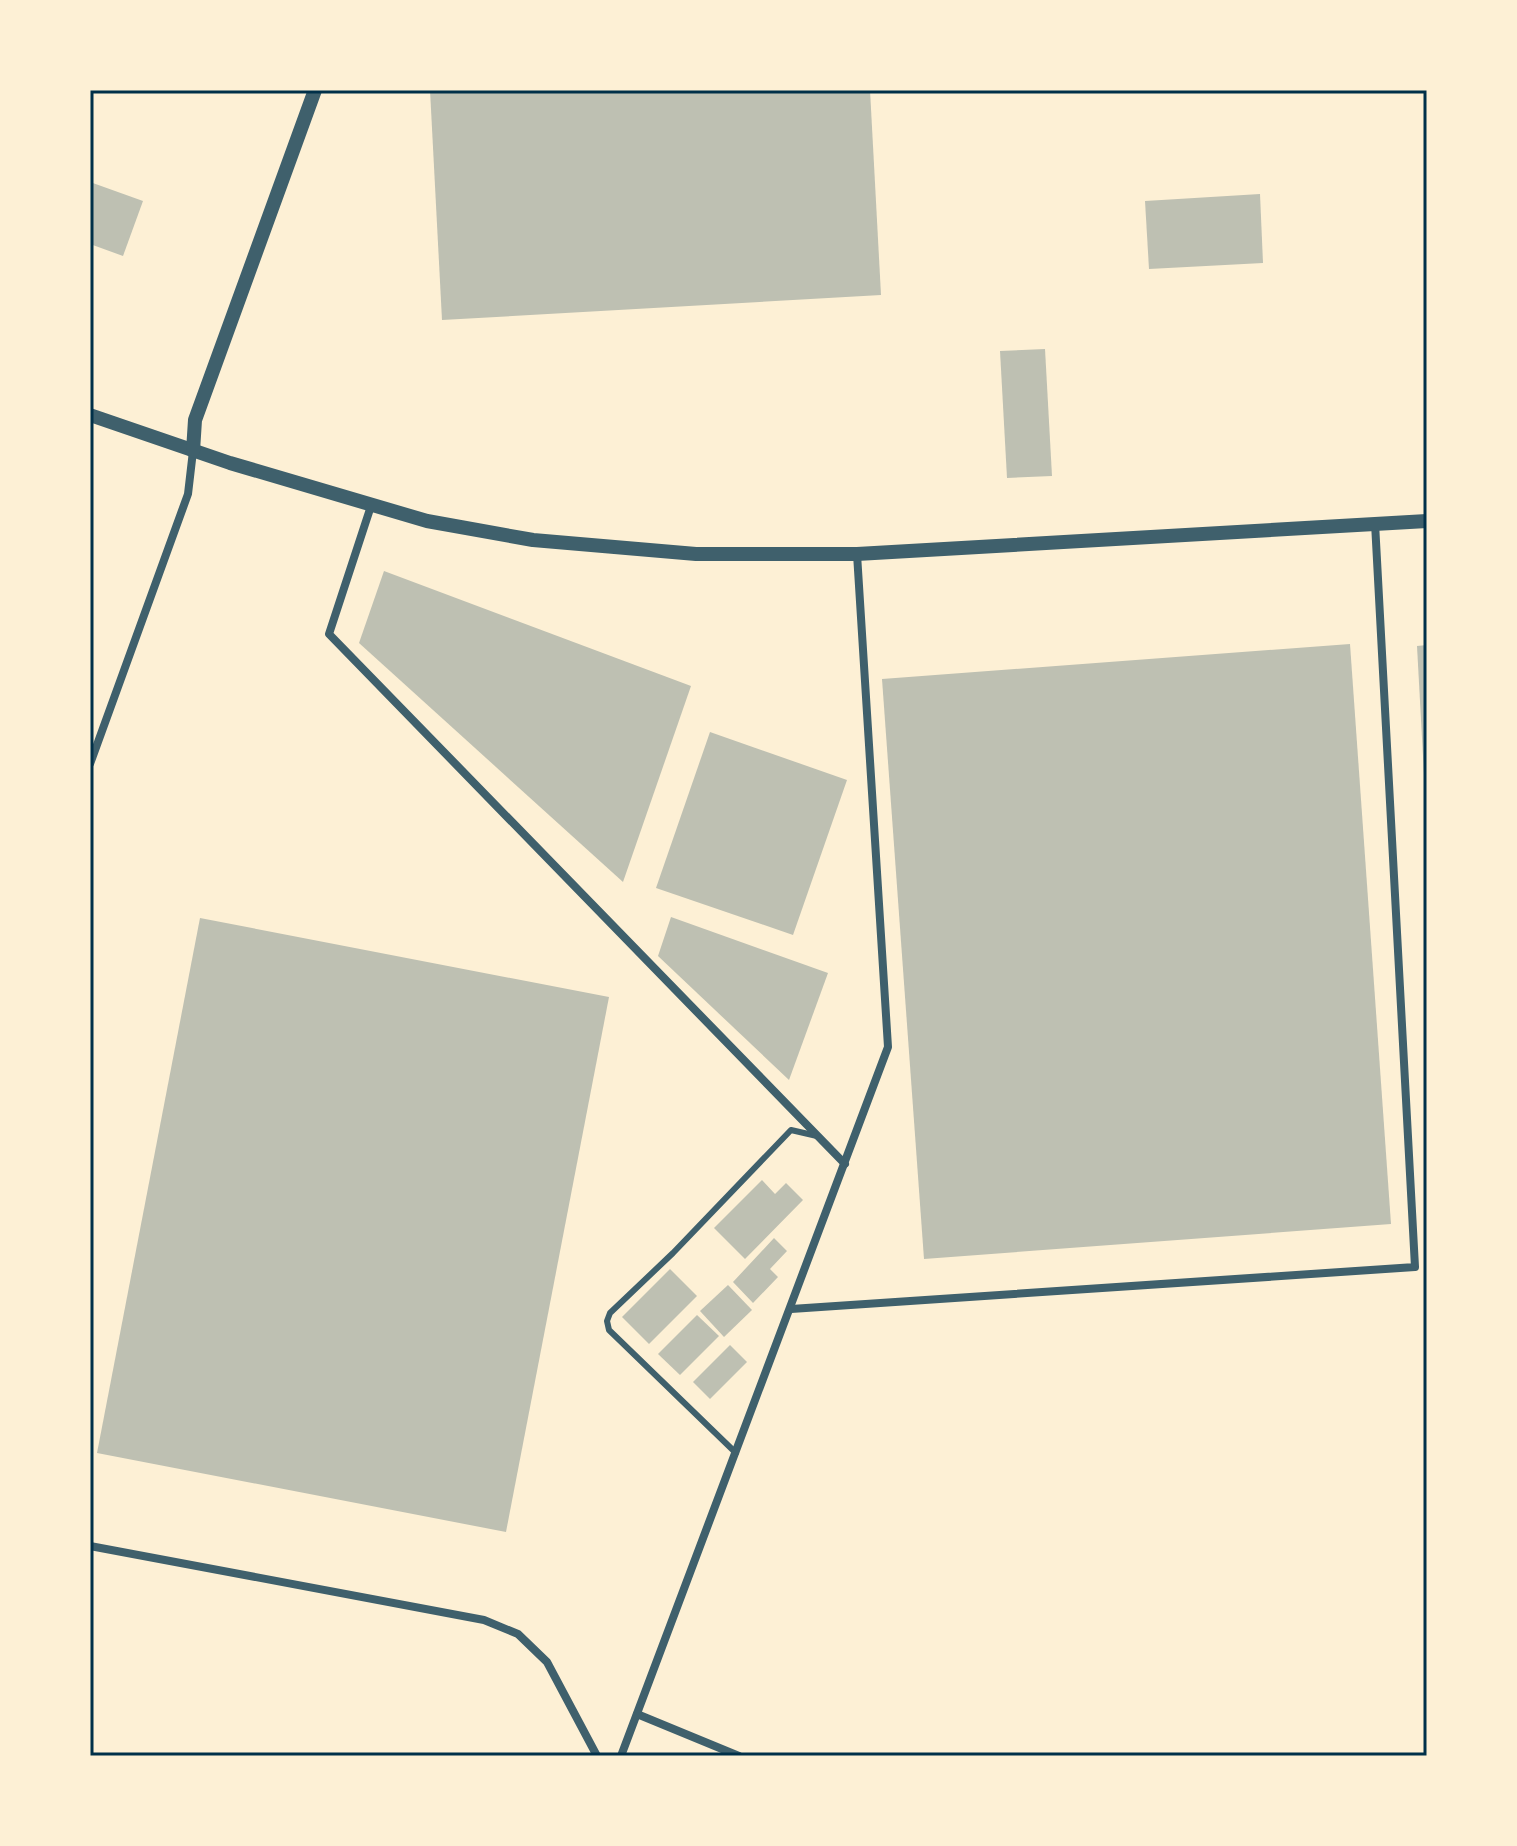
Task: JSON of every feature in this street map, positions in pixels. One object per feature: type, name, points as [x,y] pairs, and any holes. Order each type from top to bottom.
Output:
[{"type":"street","points":[[90,764],[188,494],[195,420],[315,90]]},
{"type":"street","points":[[90,415],[193,451],[427,521],[533,540],[696,554],[857,554],[1427,521]]},
{"type":"street","points":[[371,506],[329,634],[845,1164]]},
{"type":"street","points":[[791,1309],[1415,1267],[1375,523]]},
{"type":"street","points":[[621,1756],[888,1047],[857,554]]},
{"type":"street","points":[[90,1546],[484,1620],[518,1634],[547,1662],[597,1756]]},
{"type":"street","points":[[637,1714],[739,1756]]},
{"type":"lane","points":[[736,1453],[609,1330],[607,1321],[610,1313],[673,1253],[791,1130],[817,1136]]},
{"type":"building","points":[[430,90],[870,90],[881,295],[442,320]]},
{"type":"building","points":[[90,182],[143,201],[123,256],[90,244]]},
{"type":"building","points":[[1260,194],[1263,263],[1149,269],[1145,201]]},
{"type":"building","points":[[1045,349],[1052,476],[1007,478],[1000,351]]},
{"type":"building","points":[[384,571],[691,686],[623,882],[359,643]]},
{"type":"building","points":[[1350,644],[1391,1224],[924,1259],[882,679]]},
{"type":"building","points":[[1427,645],[1427,793],[1425,793],[1417,646]]},
{"type":"building","points":[[710,732],[847,780],[793,935],[656,888]]},
{"type":"building","points":[[671,917],[828,973],[789,1080],[658,956]]},
{"type":"building","points":[[200,918],[609,997],[506,1532],[97,1453]]},
{"type":"building","points":[[762,1180],[775,1194],[786,1183],[803,1200],[745,1259],[714,1228]]},
{"type":"building","points":[[774,1238],[787,1251],[770,1269],[778,1277],[753,1303],[733,1282]]},
{"type":"building","points":[[670,1269],[697,1296],[649,1344],[622,1317]]},
{"type":"building","points":[[728,1285],[752,1310],[724,1337],[700,1311]]},
{"type":"building","points":[[697,1315],[719,1336],[680,1375],[658,1354]]},
{"type":"building","points":[[730,1345],[747,1362],[710,1399],[693,1382]]}]
